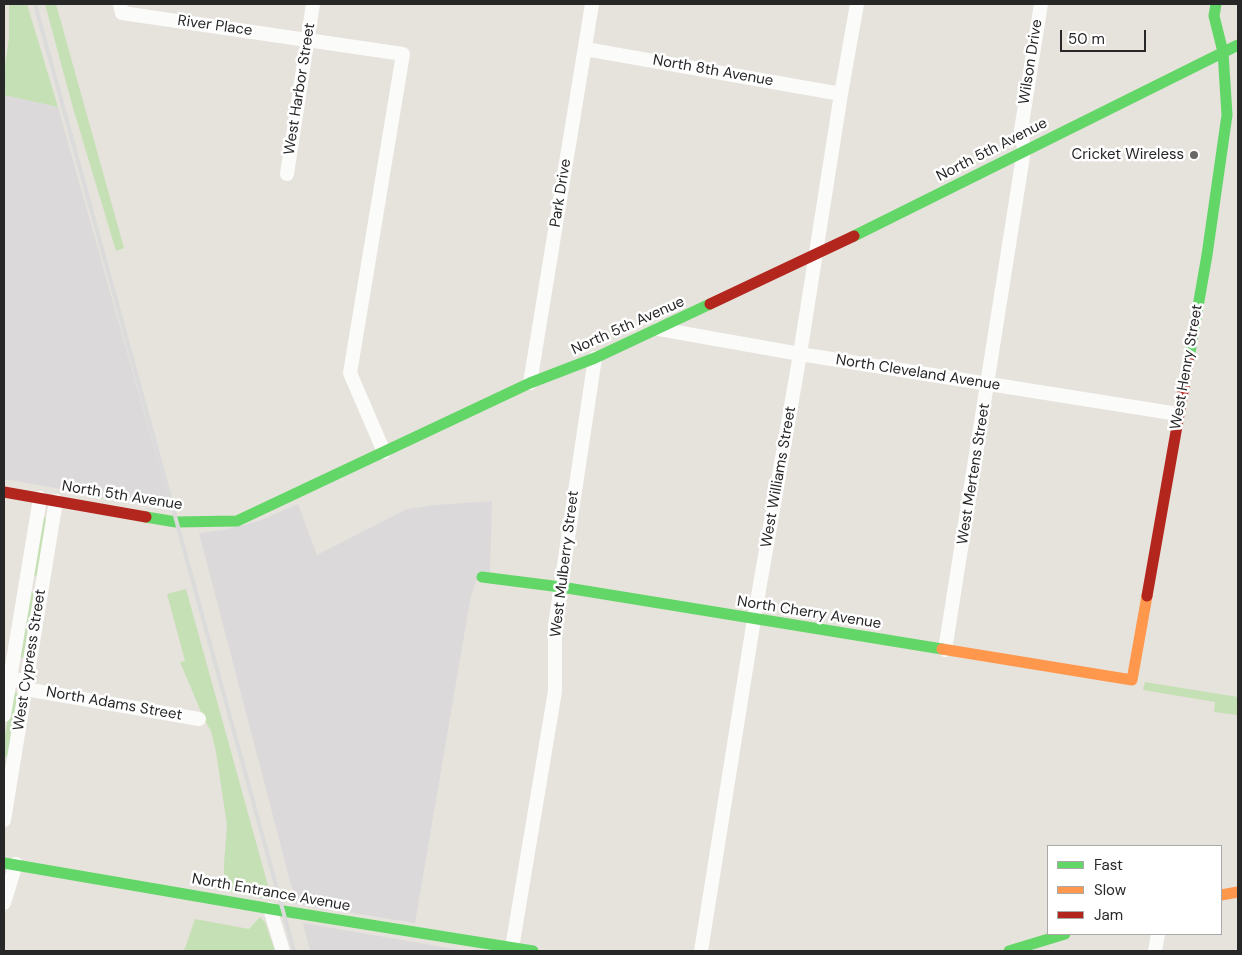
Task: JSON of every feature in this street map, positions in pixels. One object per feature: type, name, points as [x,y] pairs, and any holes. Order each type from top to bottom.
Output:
[{"type":"street","name":"West Harbor Street","points":[[287,174],[313,4]]},
{"type":"street","name":"Park Drive","points":[[530,383],[592,4]]},
{"type":"street","name":"West Williams Street","points":[[702,951],[754,619],[800,354],[857,4]]},
{"type":"street","name":"Wilson Drive","points":[[1024,150],[1021,130],[1041,4]]},
{"type":"street","name":"West Henry Street","points":[[1132,680],[1207,255],[1227,114],[1223,52],[1214,16],[1216,4]]},
{"type":"street","name":"River Place","points":[[121,8],[403,54],[350,373],[384,452]]},
{"type":"street","name":"North 5th Avenue","points":[[4,492],[176,522],[237,521],[530,383],[595,358],[815,256],[1238,44]]},
{"type":"street","name":"North 8th Avenue","points":[[585,49],[841,94]]},
{"type":"street","name":"West Mertens Street","points":[[945,650],[1024,150]]},
{"type":"street","name":"North Cleveland Avenue","points":[[659,329],[800,354],[1178,414]]},
{"type":"street","name":"West Mulberry Street","points":[[512,948],[555,691],[555,625],[595,358]]},
{"type":"street","name":"West Cypress Street","points":[[4,715],[7,674],[40,498]]},
{"type":"street","name":"West Cypress Street","points":[[4,820],[56,501]]},
{"type":"street","name":"North Cherry Avenue","points":[[482,577],[561,586],[1132,680]]},
{"type":"street","name":"North Adams Street","points":[[7,674],[26,683],[31,690],[199,719]]},
{"type":"street","name":"North Entrance Avenue","points":[[10,864],[270,909],[533,951]]},
{"type":"street","points":[[4,903],[10,864]]},
{"type":"street","points":[[1222,895],[1238,892]]},
{"type":"street","points":[[270,909],[283,951]]},
{"type":"street","points":[[1013,951],[1062,935]]},
{"type":"street","points":[[1155,951],[1158,935]]},
{"type":"shaded area","points":[[4,95],[58,107],[171,508],[4,479]]},
{"type":"shaded area","points":[[492,501],[490,573],[478,577],[471,595],[415,923],[296,904],[199,533],[223,530],[259,521],[298,504],[317,555],[407,509]]},
{"type":"shaded area","points":[[303,923],[466,951],[310,951]]},
{"type":"green space","points":[[9,4],[27,4],[58,107],[4,95],[4,73],[9,38]]},
{"type":"green space","points":[[45,4],[56,4],[124,248],[116,251],[73,108]]},
{"type":"green space","points":[[42,517],[49,518],[39,577],[31,575]]},
{"type":"green space","points":[[186,589],[272,900],[231,892],[226,886],[224,864],[227,825],[216,752],[211,731],[180,662],[185,661],[167,594]]},
{"type":"green space","points":[[30,591],[35,594],[25,657],[23,658],[20,657]]},
{"type":"green space","points":[[1145,682],[1238,697],[1238,715],[1214,712],[1215,702],[1143,690]]},
{"type":"green space","points":[[13,692],[20,694],[8,756],[6,757],[4,756],[4,740]]},
{"type":"green space","points":[[260,917],[265,922],[275,951],[184,951],[195,919],[249,929]]},
{"type":"railway","points":[[35,4],[294,951]]},
{"type":"traffic: fast","points":[[1189,358],[1207,255],[1227,115],[1223,52],[1214,16],[1216,4]]},
{"type":"traffic: fast","points":[[854,236],[1238,45]]},
{"type":"traffic: fast","points":[[146,517],[176,522],[237,521],[530,383],[595,358],[710,304]]},
{"type":"traffic: fast","points":[[482,577],[561,587],[942,649]]},
{"type":"traffic: fast","points":[[4,863],[283,911],[533,951]]},
{"type":"traffic: fast","points":[[1009,951],[1062,935]]},
{"type":"traffic: slow","points":[[942,649],[1132,680],[1147,596]]},
{"type":"traffic: slow","points":[[1222,895],[1238,892]]},
{"type":"traffic: jam","points":[[710,304],[854,236]]},
{"type":"traffic: jam","points":[[1147,596],[1189,358]]},
{"type":"traffic: jam","points":[[4,492],[146,517]]},
{"type":"place","name":"Cricket Wireless","points":[[1194,155]]}]
